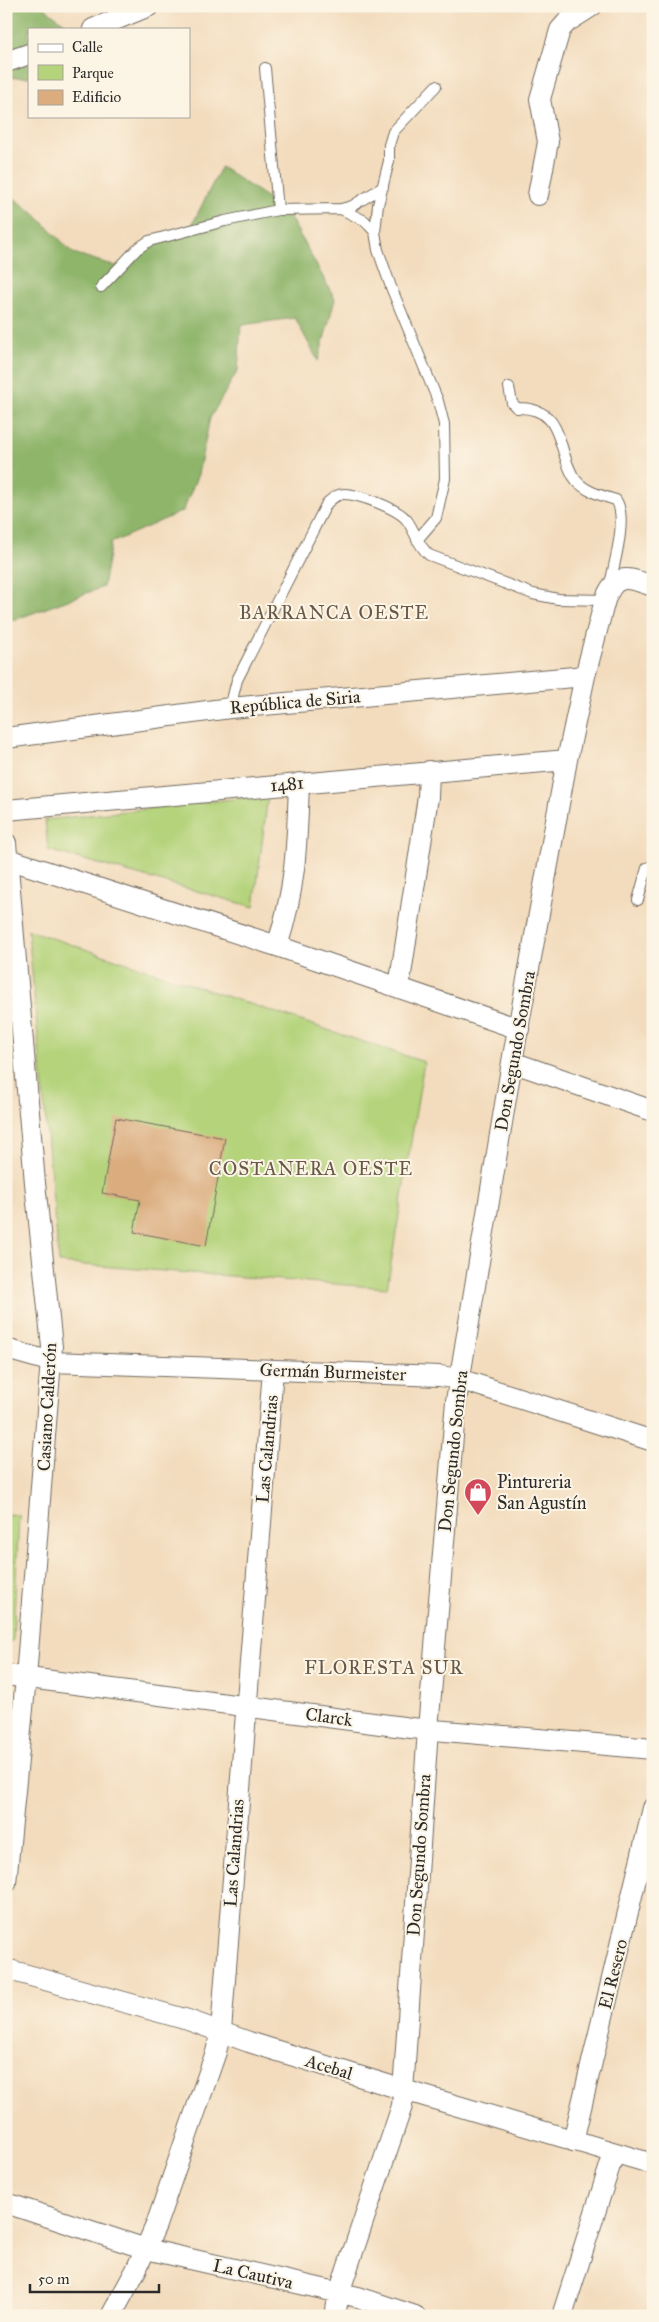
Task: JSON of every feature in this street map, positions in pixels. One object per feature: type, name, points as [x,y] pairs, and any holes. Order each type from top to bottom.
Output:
[{"type":"street","points":[[95,28],[149,6]]},
{"type":"street","points":[[538,195],[548,142],[540,99],[560,30],[566,22],[592,6]]},
{"type":"street","points":[[6,62],[28,54]]},
{"type":"street","points":[[607,594],[615,582],[622,579],[631,579],[653,586]]},
{"type":"street","name":"Don Segundo Sombra","points":[[335,2316],[339,2293],[402,2106],[428,1729],[456,1401],[512,1062],[567,760],[585,676],[607,594]]},
{"type":"street","name":"República de Siria","points":[[6,738],[230,708],[585,676]]},
{"type":"street","name":"1481","points":[[6,810],[567,760]]},
{"type":"street","points":[[399,987],[428,797],[429,772]]},
{"type":"street","points":[[277,946],[288,911],[296,864],[298,783]]},
{"type":"street","points":[[7,851],[519,1029]]},
{"type":"street","name":"Casiano Calderón","points":[[6,1883],[16,1676],[52,1362],[7,851]]},
{"type":"street","points":[[512,1062],[653,1111]]},
{"type":"street","name":"Germán Burmeister","points":[[6,1348],[52,1362],[440,1376],[459,1379],[653,1441]]},
{"type":"street","name":"Las Calandrias","points":[[111,2316],[146,2249],[213,2061],[221,2031],[245,1705],[273,1370]]},
{"type":"street","name":"Clarck","points":[[16,1676],[428,1729],[653,1749]]},
{"type":"street","name":"El Resero","points":[[573,2141],[653,1808]]},
{"type":"street","name":"Acebal","points":[[6,1969],[221,2031],[249,2042],[404,2090],[653,2164]]},
{"type":"street","points":[[562,2316],[614,2153]]},
{"type":"street","name":"La Cautiva","points":[[6,2203],[146,2249],[339,2293],[415,2316]]},
{"type":"lane","points":[[266,68],[278,210]]},
{"type":"lane","points":[[417,540],[436,518],[445,479],[444,424],[438,401],[391,287],[378,250],[376,232],[378,205],[393,132],[436,86]]},
{"type":"lane","points":[[101,287],[137,249],[149,241],[225,220],[278,210],[341,209],[361,201],[383,187]]},
{"type":"lane","points":[[341,209],[365,221],[376,232]]},
{"type":"lane","points":[[230,708],[237,680],[327,502],[334,496],[352,495],[396,510],[406,520],[421,548],[429,555],[533,594],[558,599],[607,594],[621,522],[621,508],[616,500],[592,492],[573,476],[552,421],[542,412],[529,408],[517,408],[512,403],[509,387]]},
{"type":"lane","points":[[638,900],[647,868],[653,865]]},
{"type":"green space","points":[[21,6],[42,6],[70,27],[28,28],[28,77],[6,78],[6,10]]},
{"type":"green space","points":[[221,167],[286,210],[335,299],[318,361],[295,318],[241,325],[238,370],[210,418],[198,474],[183,511],[111,543],[103,587],[6,623],[6,192],[36,215],[73,253],[115,266],[192,225]]},
{"type":"green space","points":[[268,795],[254,907],[48,850],[45,820]]},
{"type":"green space","points":[[28,930],[424,1062],[387,1288],[59,1263]]},
{"type":"green space","points":[[6,1514],[19,1515],[13,1640],[6,1644]]},
{"type":"building","points":[[116,1118],[225,1138],[206,1246],[134,1232],[140,1200],[102,1193]]},
{"type":"place","name":"Pintureria San Agustín","points":[[478,1516]]},
{"type":"district","name":"BARRANCA OESTE","points":[[334,612]]},
{"type":"district","name":"COSTANERA OESTE","points":[[311,1168]]},
{"type":"district","name":"FLORESTA SUR","points":[[384,1667]]}]
